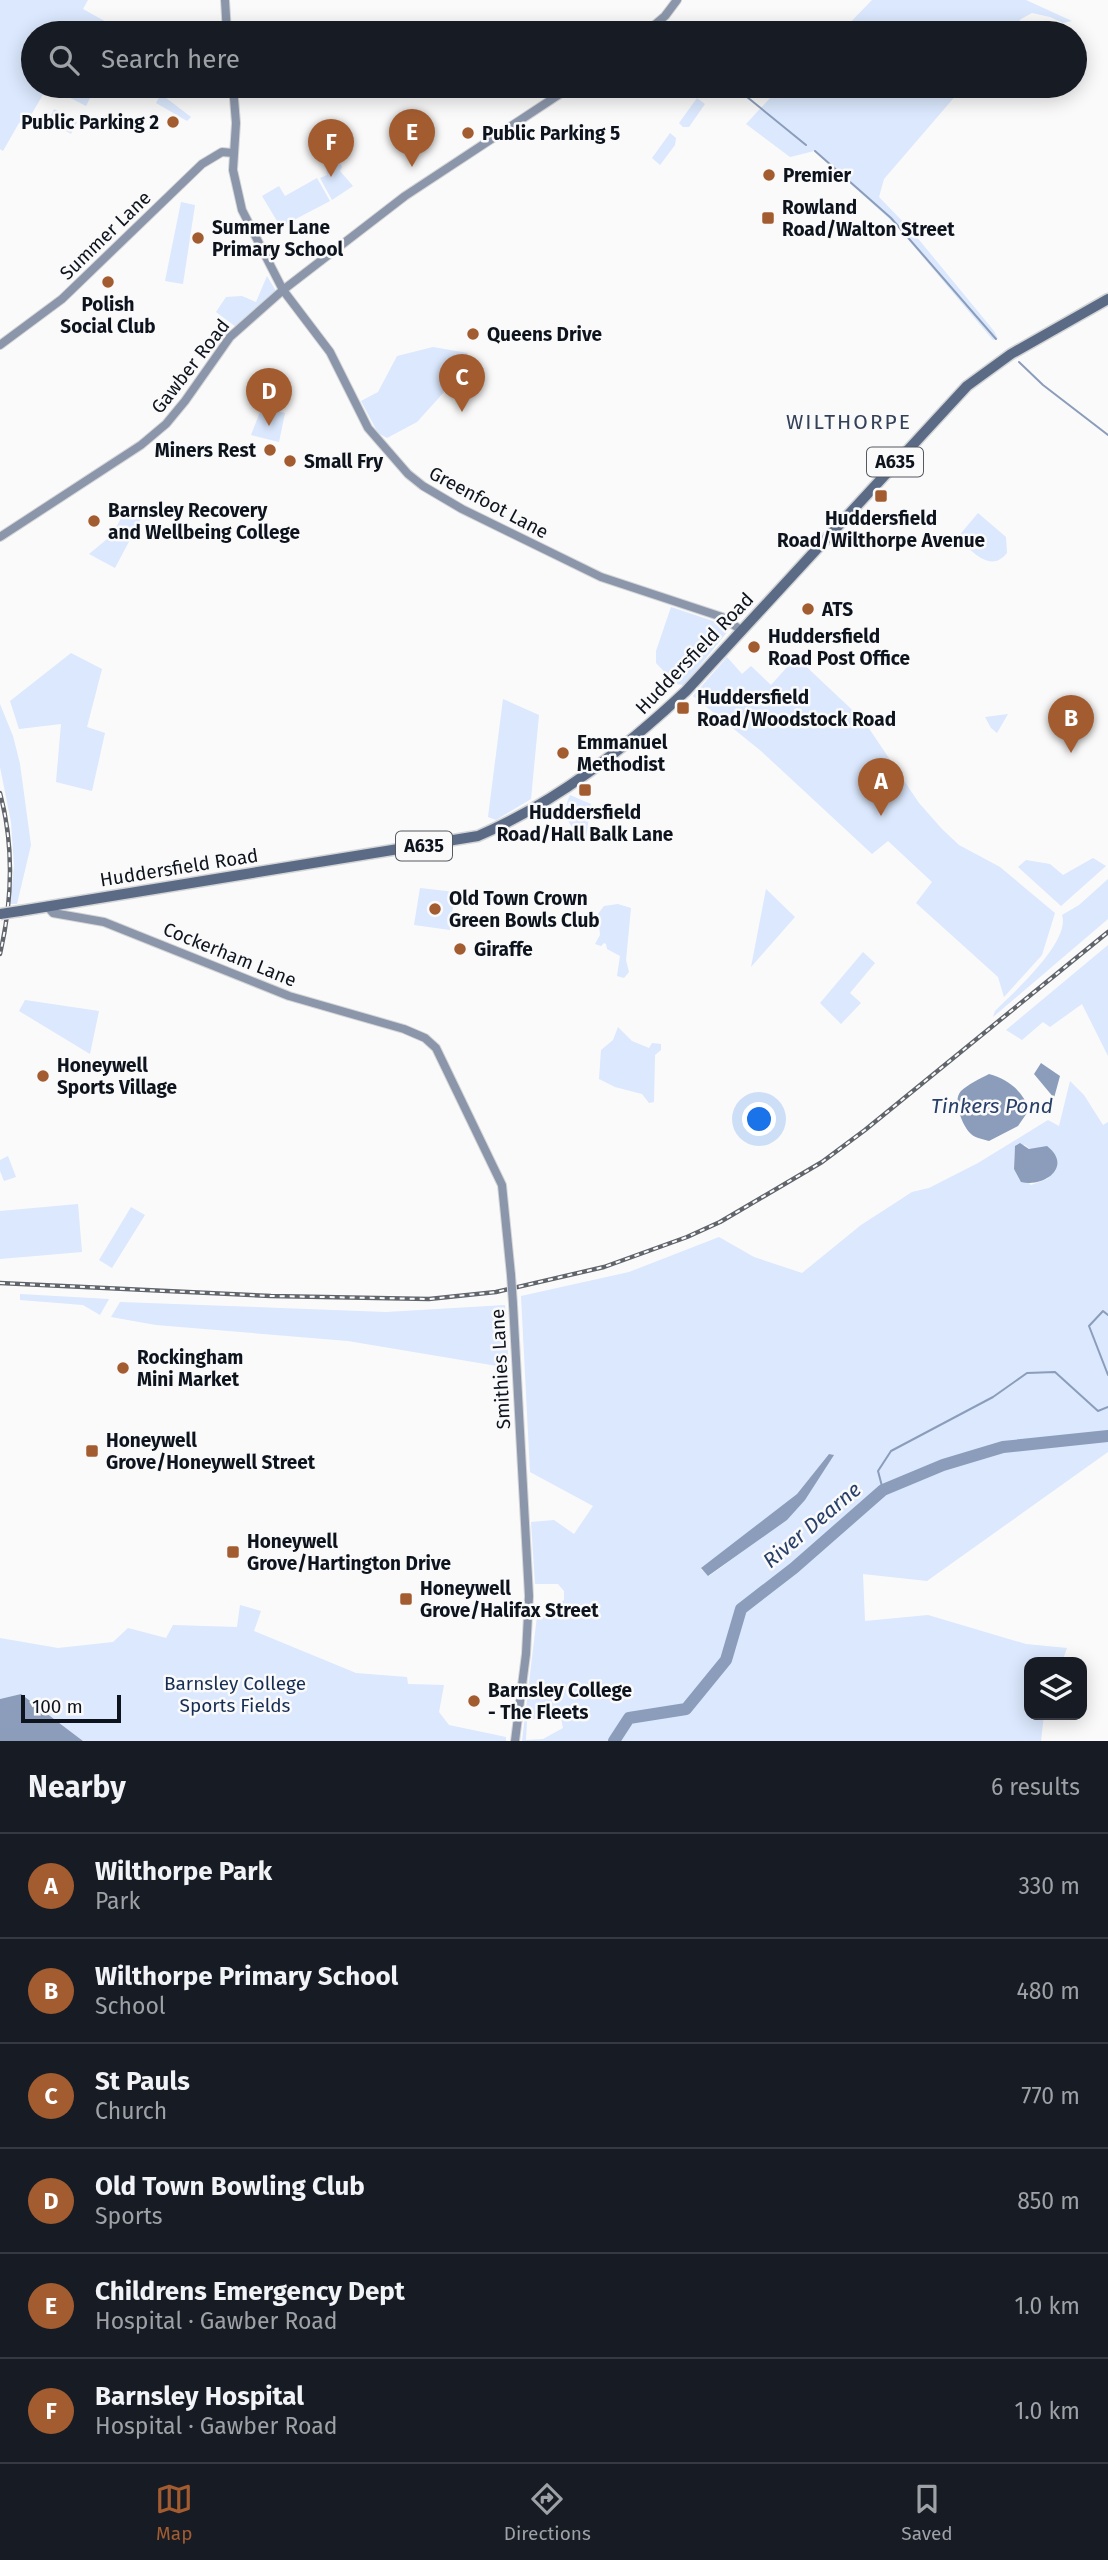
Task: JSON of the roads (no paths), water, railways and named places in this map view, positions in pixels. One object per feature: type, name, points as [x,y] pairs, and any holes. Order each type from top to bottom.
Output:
[{"type":"highway","name":"Huddersfield Road","points":[[0,914],[478,836],[551,798],[594,770],[686,691],[967,386],[1011,354],[1108,299]]},
{"type":"street","points":[[225,0],[226,21]]},
{"type":"street","points":[[657,21],[677,0]]},
{"type":"street","name":"Greenfoot Lane","points":[[234,98],[235,184],[242,210],[283,290],[330,352],[368,428],[408,474],[471,514],[601,577],[722,617],[741,630]]},
{"type":"street","name":"Gawber Road","points":[[0,537],[141,445],[166,424],[230,337],[283,290],[376,217],[554,98]]},
{"type":"street","name":"Summer Lane","points":[[0,345],[62,299],[202,164],[222,152],[233,153]]},
{"type":"street","name":"Cockerham Lane","points":[[47,906],[52,913],[104,922],[289,996],[404,1029]]},
{"type":"street","name":"Smithies Lane","points":[[404,1029],[425,1038],[436,1048],[502,1185],[513,1304],[529,1596],[526,1654],[515,1741]]},
{"type":"water","points":[[1041,1063],[1060,1076],[1054,1098],[1034,1074]]},
{"type":"water","name":"Tinkers Pond","points":[[989,1074],[1014,1087],[1029,1110],[1018,1126],[989,1141],[969,1132],[961,1118],[957,1100],[961,1091]]},
{"type":"water","points":[[1020,1143],[1029,1149],[1047,1146],[1057,1161],[1053,1174],[1039,1182],[1021,1182],[1014,1169],[1015,1146]]},
{"type":"water","points":[[829,1454],[834,1455],[805,1500],[787,1520],[708,1576],[701,1568],[797,1494]]},
{"type":"water","points":[[21,1694],[83,1741],[0,1741],[0,1699]]},
{"type":"waterway","points":[[748,98],[806,145]]},
{"type":"waterway","points":[[815,151],[891,218],[996,339]]},
{"type":"waterway","points":[[1019,362],[1043,385],[1108,435]]},
{"type":"waterway","points":[[1108,1315],[1103,1311],[1089,1326],[1108,1375]]},
{"type":"waterway","points":[[883,1490],[878,1471],[891,1451],[993,1397],[1027,1373],[1055,1372],[1098,1411],[1108,1407]]},
{"type":"waterway","name":"River Dearne","points":[[614,1741],[629,1718],[686,1709],[726,1660],[741,1609],[794,1568],[883,1490],[943,1465],[1003,1447],[1108,1436]]},
{"type":"railway","points":[[0,793],[8,833],[10,874],[0,954]]},
{"type":"railway","points":[[0,1283],[271,1296],[429,1299],[496,1292],[604,1267],[720,1222],[822,1162],[1108,932]]},
{"type":"place","name":"Public Parking 2","points":[[173,122]]},
{"type":"place","name":"Public Parking 5","points":[[468,133]]},
{"type":"place","name":"Childrens Emergency Dept","points":[[412,167]]},
{"type":"place","name":"Premier","points":[[769,175]]},
{"type":"place","name":"Barnsley Hospital","points":[[331,177]]},
{"type":"place","name":"Rowland Road/Walton Street","points":[[768,218]]},
{"type":"place","name":"Summer Lane Primary School","points":[[198,238]]},
{"type":"place","name":"Polish Social Club","points":[[108,282]]},
{"type":"place","name":"Queens Drive","points":[[473,334]]},
{"type":"place","name":"St Pauls","points":[[462,412]]},
{"type":"place","name":"Old Town Bowling Club","points":[[269,426]]},
{"type":"place","name":"Miners Rest","points":[[270,450]]},
{"type":"place","name":"Small Fry","points":[[290,461]]},
{"type":"place","name":"Huddersfield Road/Wilthorpe Avenue","points":[[881,496]]},
{"type":"place","name":"Barnsley Recovery and Wellbeing College","points":[[94,521]]},
{"type":"place","name":"ATS","points":[[808,609]]},
{"type":"place","name":"Huddersfield Road Post Office","points":[[754,647]]},
{"type":"place","name":"Huddersfield Road/Woodstock Road","points":[[683,708]]},
{"type":"place","name":"Emmanuel Methodist","points":[[563,753]]},
{"type":"place","name":"Wilthorpe Primary School","points":[[1071,753]]},
{"type":"place","name":"Huddersfield Road/Hall Balk Lane","points":[[585,790]]},
{"type":"place","name":"Wilthorpe Park","points":[[881,816]]},
{"type":"place","name":"Old Town Crown Green Bowls Club","points":[[435,909]]},
{"type":"place","name":"Giraffe","points":[[460,949]]},
{"type":"place","name":"Honeywell Sports Village","points":[[43,1076]]},
{"type":"place","name":"Rockingham Mini Market","points":[[123,1368]]},
{"type":"place","name":"Honeywell Grove/Honeywell Street","points":[[92,1451]]},
{"type":"place","name":"Honeywell Grove/Hartington Drive","points":[[233,1552]]},
{"type":"place","name":"Honeywell Grove/Halifax Street","points":[[406,1599]]},
{"type":"place","name":"Barnsley College - The Fleets","points":[[474,1701]]},
{"type":"district","name":"WILTHORPE","points":[[849,422]]},
{"type":"park label","name":"Barnsley College Sports Fields","points":[[235,1694]]}]
